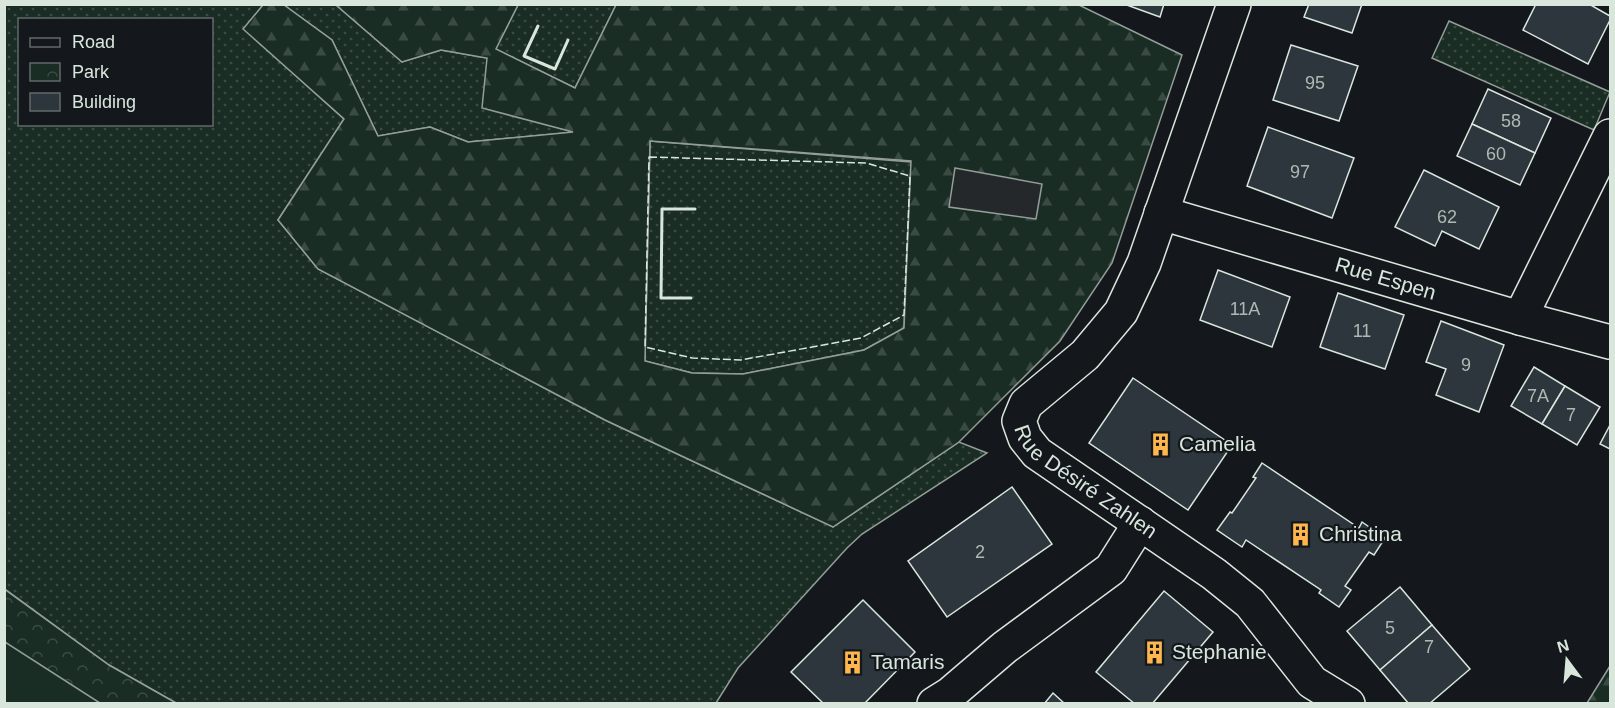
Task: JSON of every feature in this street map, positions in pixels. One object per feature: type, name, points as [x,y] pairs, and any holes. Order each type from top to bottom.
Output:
[{"type":"street","points":[[1161,213],[1234,4]]},
{"type":"street","points":[[1520,318],[1611,135]]},
{"type":"street","name":"Rue Espen","points":[[1161,213],[1520,318],[1611,342]]},
{"type":"street","name":"Rue Désiré Zahlen","points":[[1161,213],[1144,263],[1120,312],[1085,355],[1026,404],[1019,421],[1025,438],[1037,453],[1214,574],[1250,603],[1312,682],[1348,704]]},
{"type":"street","points":[[945,700],[1005,647],[1111,569],[1140,523]]},
{"type":"green space","points":[[5,5],[263,5],[244,29],[344,119],[278,220],[318,269],[605,420],[833,527],[959,442],[987,453],[862,534],[738,668],[716,703],[176,703],[109,665],[5,589]]},
{"type":"green space","points":[[263,5],[284,5],[332,40],[378,136],[430,127],[468,142],[573,132],[482,108],[487,58],[441,50],[402,62],[336,5],[518,5],[496,49],[575,88],[616,5],[1079,5],[1182,55],[1112,263],[1060,341],[959,442],[833,527],[605,420],[318,269],[278,220],[344,119],[243,29]],"holes":[[[650,141],[911,161],[904,328],[864,350],[743,374],[692,373],[645,361]]]},
{"type":"green space","points":[[284,5],[336,5],[402,62],[441,50],[487,58],[576,132],[468,142],[430,127],[378,136],[332,40]]},
{"type":"green space","points":[[518,5],[616,5],[575,88],[495,49]]},
{"type":"green space","points":[[1449,21],[1610,92],[1594,130],[1432,58]]},
{"type":"green space","points":[[650,141],[911,162],[904,328],[864,350],[743,374],[692,373],[645,361]]},
{"type":"green space","points":[[4,589],[109,665],[176,703],[5,703]]},
{"type":"green space","points":[[5,642],[100,703],[5,703]]},
{"type":"green space","points":[[1610,666],[1610,703],[1587,703]]},
{"type":"shaded area","points":[[955,168],[1042,184],[1036,219],[949,207]]},
{"type":"building","points":[[1124,4],[1164,4],[1160,17]]},
{"type":"building","points":[[1309,4],[1362,4],[1352,33],[1304,17]]},
{"type":"building","points":[[1536,4],[1589,4],[1610,16],[1588,64],[1523,30]]},
{"type":"building","points":[[1291,45],[1358,66],[1339,121],[1273,100]]},
{"type":"building","points":[[1488,89],[1551,118],[1535,153],[1472,124]]},
{"type":"building","points":[[1472,124],[1535,153],[1520,185],[1457,156]]},
{"type":"building","points":[[1268,127],[1354,158],[1332,218],[1247,186]]},
{"type":"building","points":[[1424,170],[1499,207],[1479,249],[1442,231],[1435,246],[1395,227]]},
{"type":"building","points":[[1218,270],[1290,297],[1272,347],[1200,320]]},
{"type":"building","points":[[1338,293],[1404,315],[1385,369],[1320,347]]},
{"type":"building","points":[[1441,321],[1504,345],[1479,412],[1436,395],[1446,369],[1426,362]]},
{"type":"building","points":[[1534,367],[1565,386],[1542,424],[1511,406]]},
{"type":"building","name":"Camelia","points":[[1133,378],[1232,445],[1188,510],[1089,443]]},
{"type":"building","points":[[1565,386],[1600,407],[1577,445],[1542,424]]},
{"type":"building","points":[[1610,425],[1610,449],[1600,444]]},
{"type":"building","name":"Christina","points":[[1262,463],[1359,528],[1362,522],[1385,538],[1374,555],[1369,552],[1345,586],[1351,590],[1339,607],[1319,593],[1321,590],[1246,540],[1242,547],[1217,530],[1230,512],[1232,513],[1256,478],[1253,477]]},
{"type":"building","points":[[1012,487],[1052,544],[947,617],[908,561]]},
{"type":"building","points":[[1400,587],[1432,625],[1380,670],[1347,631]]},
{"type":"building","name":"Stephanie","points":[[1164,591],[1213,632],[1152,704],[1135,704],[1096,672]]},
{"type":"building","name":"Tamaris","points":[[863,600],[915,652],[864,704],[824,704],[791,672]]},
{"type":"building","points":[[1432,625],[1470,669],[1429,704],[1409,704],[1380,670]]},
{"type":"building","points":[[1053,693],[1065,704],[1044,704]]},
{"type":"fence","points":[[649,157],[866,163],[910,176],[904,315],[861,338],[741,360],[692,358],[645,347],[649,157]]},
{"type":"wall","points":[[538,26],[524,56],[555,69],[568,40]]},
{"type":"wall","points":[[691,298],[661,298],[662,209],[695,209]]},
{"type":"place","name":"Camelia","points":[[1161,444]]},
{"type":"place","name":"Christina","points":[[1301,534]]},
{"type":"place","name":"Stephanie","points":[[1154,652]]},
{"type":"place","name":"Tamaris","points":[[853,662]]}]
